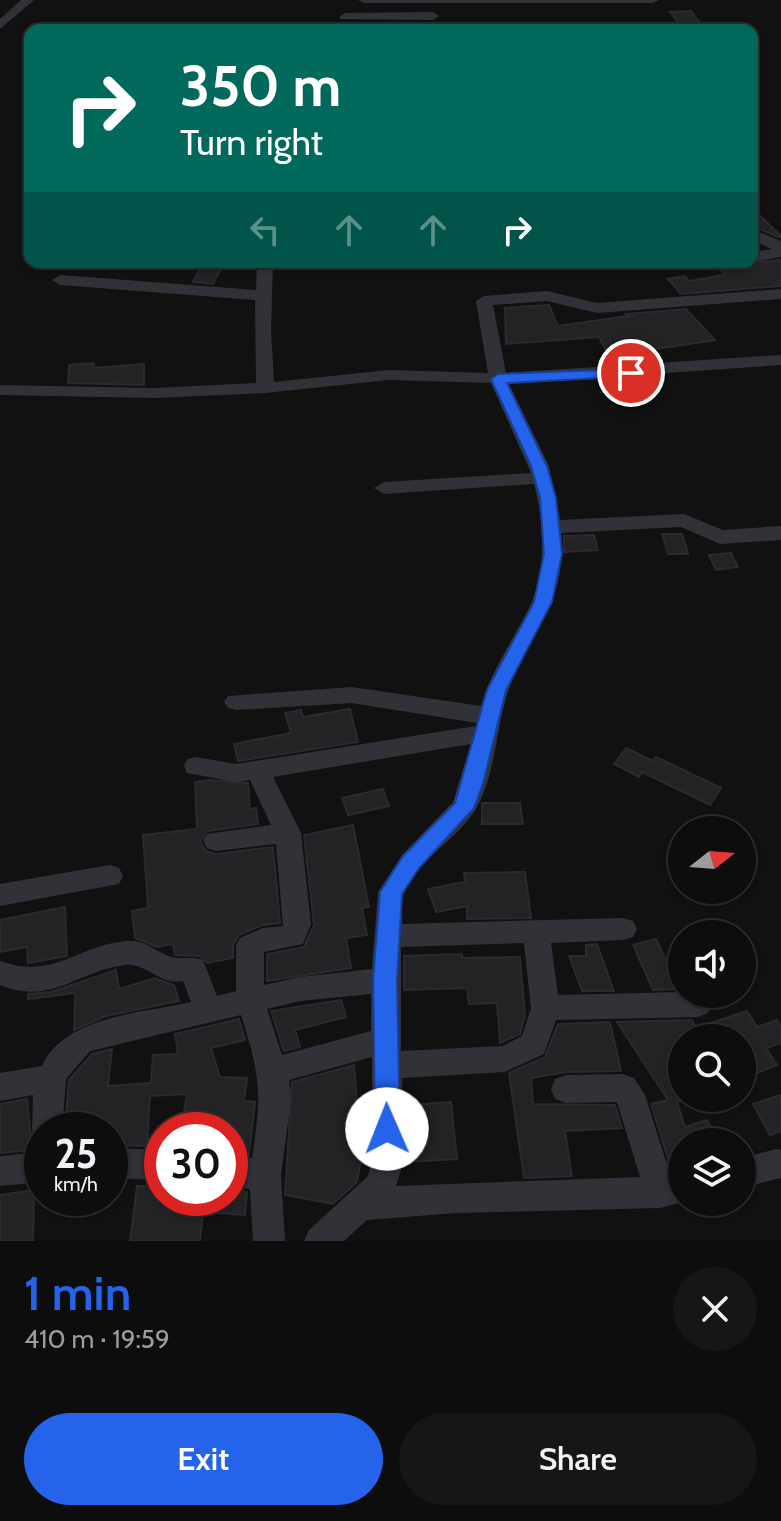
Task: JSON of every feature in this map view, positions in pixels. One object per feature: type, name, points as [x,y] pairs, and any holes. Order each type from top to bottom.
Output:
[{"type":"street","points":[[0,25],[28,0]]},
{"type":"street","points":[[342,0],[346,23],[433,16]]},
{"type":"street","points":[[364,0],[653,0]]},
{"type":"street","points":[[758,237],[781,249]]},
{"type":"street","points":[[758,255],[781,249]]},
{"type":"street","points":[[265,268],[265,388]]},
{"type":"street","points":[[60,280],[263,296]]},
{"type":"street","points":[[320,1241],[364,1204],[381,1185],[388,1160],[385,980],[391,892],[411,862],[463,808],[497,690],[543,602],[553,554],[542,478],[498,379],[482,304],[489,298],[547,296],[597,308],[781,294]]},
{"type":"street","points":[[0,390],[155,393],[265,388],[389,375],[498,379],[607,375],[781,360]]},
{"type":"street","points":[[384,488],[542,478]]},
{"type":"street","points":[[551,527],[684,520],[720,537],[781,533]]},
{"type":"street","points":[[236,702],[352,695],[403,700],[487,724]]},
{"type":"street","points":[[196,766],[236,773],[257,770],[487,724]]},
{"type":"street","points":[[257,770],[288,833],[297,931],[283,940],[263,940],[250,946],[250,1000],[273,1071],[276,1099],[265,1175],[269,1241]]},
{"type":"street","points":[[216,841],[288,833]]},
{"type":"street","points":[[0,895],[110,876]]},
{"type":"street","points":[[388,936],[623,929]]},
{"type":"street","points":[[273,1071],[386,1053],[505,1059],[534,1045],[545,1008],[536,932]]},
{"type":"street","points":[[0,973],[16,982],[33,982],[70,974],[116,954],[143,952],[167,967],[193,969],[208,1009]]},
{"type":"street","points":[[48,1112],[49,1078],[70,1048],[82,1040],[300,989],[385,980]]},
{"type":"street","points":[[545,1008],[668,1005]]},
{"type":"street","points":[[0,1087],[49,1078]]},
{"type":"street","points":[[566,1089],[623,1088],[630,1095],[668,1182]]},
{"type":"street","points":[[756,1169],[777,1164]]},
{"type":"street","points":[[0,1171],[24,1169]]},
{"type":"street","points":[[248,1173],[265,1175]]},
{"type":"street","points":[[364,1204],[456,1197],[668,1189]]},
{"type":"building","points":[[691,11],[701,24],[679,24],[670,12]]},
{"type":"building","points":[[758,214],[781,236],[758,228]]},
{"type":"building","points":[[781,260],[781,286],[681,294],[668,279],[685,276],[689,281],[725,275],[718,268],[758,268],[758,262]]},
{"type":"building","points":[[200,268],[221,268],[213,284],[193,282]]},
{"type":"building","points":[[549,305],[558,326],[628,316],[626,314],[686,309],[715,340],[624,354],[628,361],[612,362],[599,337],[506,344],[505,308]]},
{"type":"building","points":[[94,363],[93,368],[144,364],[144,385],[68,383],[69,365]]},
{"type":"building","points":[[662,534],[682,534],[688,554],[668,554]]},
{"type":"building","points":[[594,535],[598,550],[564,552],[564,536]]},
{"type":"building","points":[[731,553],[738,567],[716,570],[709,555]]},
{"type":"building","points":[[350,709],[358,742],[238,761],[234,744],[291,733],[285,713],[301,710],[303,717]]},
{"type":"building","points":[[626,748],[653,761],[656,757],[721,788],[710,805],[642,772],[639,777],[614,764]]},
{"type":"building","points":[[195,782],[248,783],[250,809],[256,808],[258,824],[207,831],[200,842],[206,851],[216,854],[273,847],[280,923],[262,925],[239,935],[233,945],[233,958],[207,963],[200,956],[175,955],[173,944],[157,947],[135,938],[132,911],[148,908],[143,835],[197,829]]},
{"type":"building","points":[[383,789],[389,806],[348,815],[342,798]]},
{"type":"building","points":[[482,803],[520,803],[523,824],[482,824]]},
{"type":"building","points":[[353,825],[369,907],[362,908],[367,935],[346,938],[351,968],[267,981],[267,954],[304,947],[314,925],[304,835]]},
{"type":"building","points":[[525,872],[531,918],[467,919],[467,906],[436,912],[428,889],[465,882],[464,873]]},
{"type":"building","points":[[65,907],[67,956],[28,963],[27,947],[0,952],[0,920]]},
{"type":"building","points":[[656,939],[668,965],[668,989],[653,990],[633,945]]},
{"type":"building","points":[[597,944],[614,991],[582,991],[569,956],[586,956],[586,945]]},
{"type":"building","points":[[462,954],[462,958],[520,957],[525,1016],[520,1034],[500,1043],[497,1003],[469,1004],[467,988],[404,990],[404,956]]},
{"type":"building","points":[[116,970],[119,989],[155,978],[174,985],[179,1001],[106,1016],[74,1030],[75,993],[28,999],[28,994],[51,992]]},
{"type":"building","points":[[341,1000],[346,1017],[295,1030],[300,1047],[284,1051],[271,1011]]},
{"type":"building","points":[[747,1011],[755,1024],[708,1024]]},
{"type":"building","points":[[239,1019],[245,1040],[211,1048],[220,1077],[247,1078],[244,1101],[255,1102],[249,1155],[248,1112],[184,1112],[187,1094],[150,1096],[149,1112],[144,1112],[144,1146],[128,1145],[128,1112],[66,1112],[69,1080],[92,1054],[112,1049],[108,1086],[151,1083],[153,1055],[178,1054],[175,1034]]},
{"type":"building","points":[[692,1020],[694,1024],[668,1024],[668,1100],[617,1022]]},
{"type":"building","points":[[777,1020],[781,1027],[781,1043],[766,1048],[777,1065],[756,1073],[756,1025]]},
{"type":"building","points":[[610,1022],[621,1071],[566,1072],[531,1078],[533,1104],[615,1105],[622,1128],[565,1131],[572,1176],[524,1178],[509,1073],[545,1057],[558,1024]]},
{"type":"building","points":[[354,1065],[361,1159],[357,1182],[333,1204],[285,1195],[292,1082]]},
{"type":"building","points":[[781,1095],[781,1131],[770,1135],[756,1109],[756,1103]]},
{"type":"building","points":[[27,1099],[24,1151],[0,1153],[0,1104]]},
{"type":"building","points":[[668,1100],[668,1112],[680,1112],[685,1127],[707,1120],[711,1128],[668,1128],[668,1158],[651,1104]]},
{"type":"building","points":[[451,1102],[457,1159],[406,1162],[406,1105]]},
{"type":"building","points":[[137,1186],[144,1186],[144,1216],[203,1216],[200,1241],[130,1241]]},
{"type":"building","points":[[24,1191],[24,1216],[33,1216],[33,1241],[0,1241],[0,1195]]},
{"type":"route","points":[[387,1129],[385,980],[391,892],[411,862],[463,808],[473,784],[497,690],[543,602],[553,554],[548,498],[539,466],[498,379],[631,373]]}]
